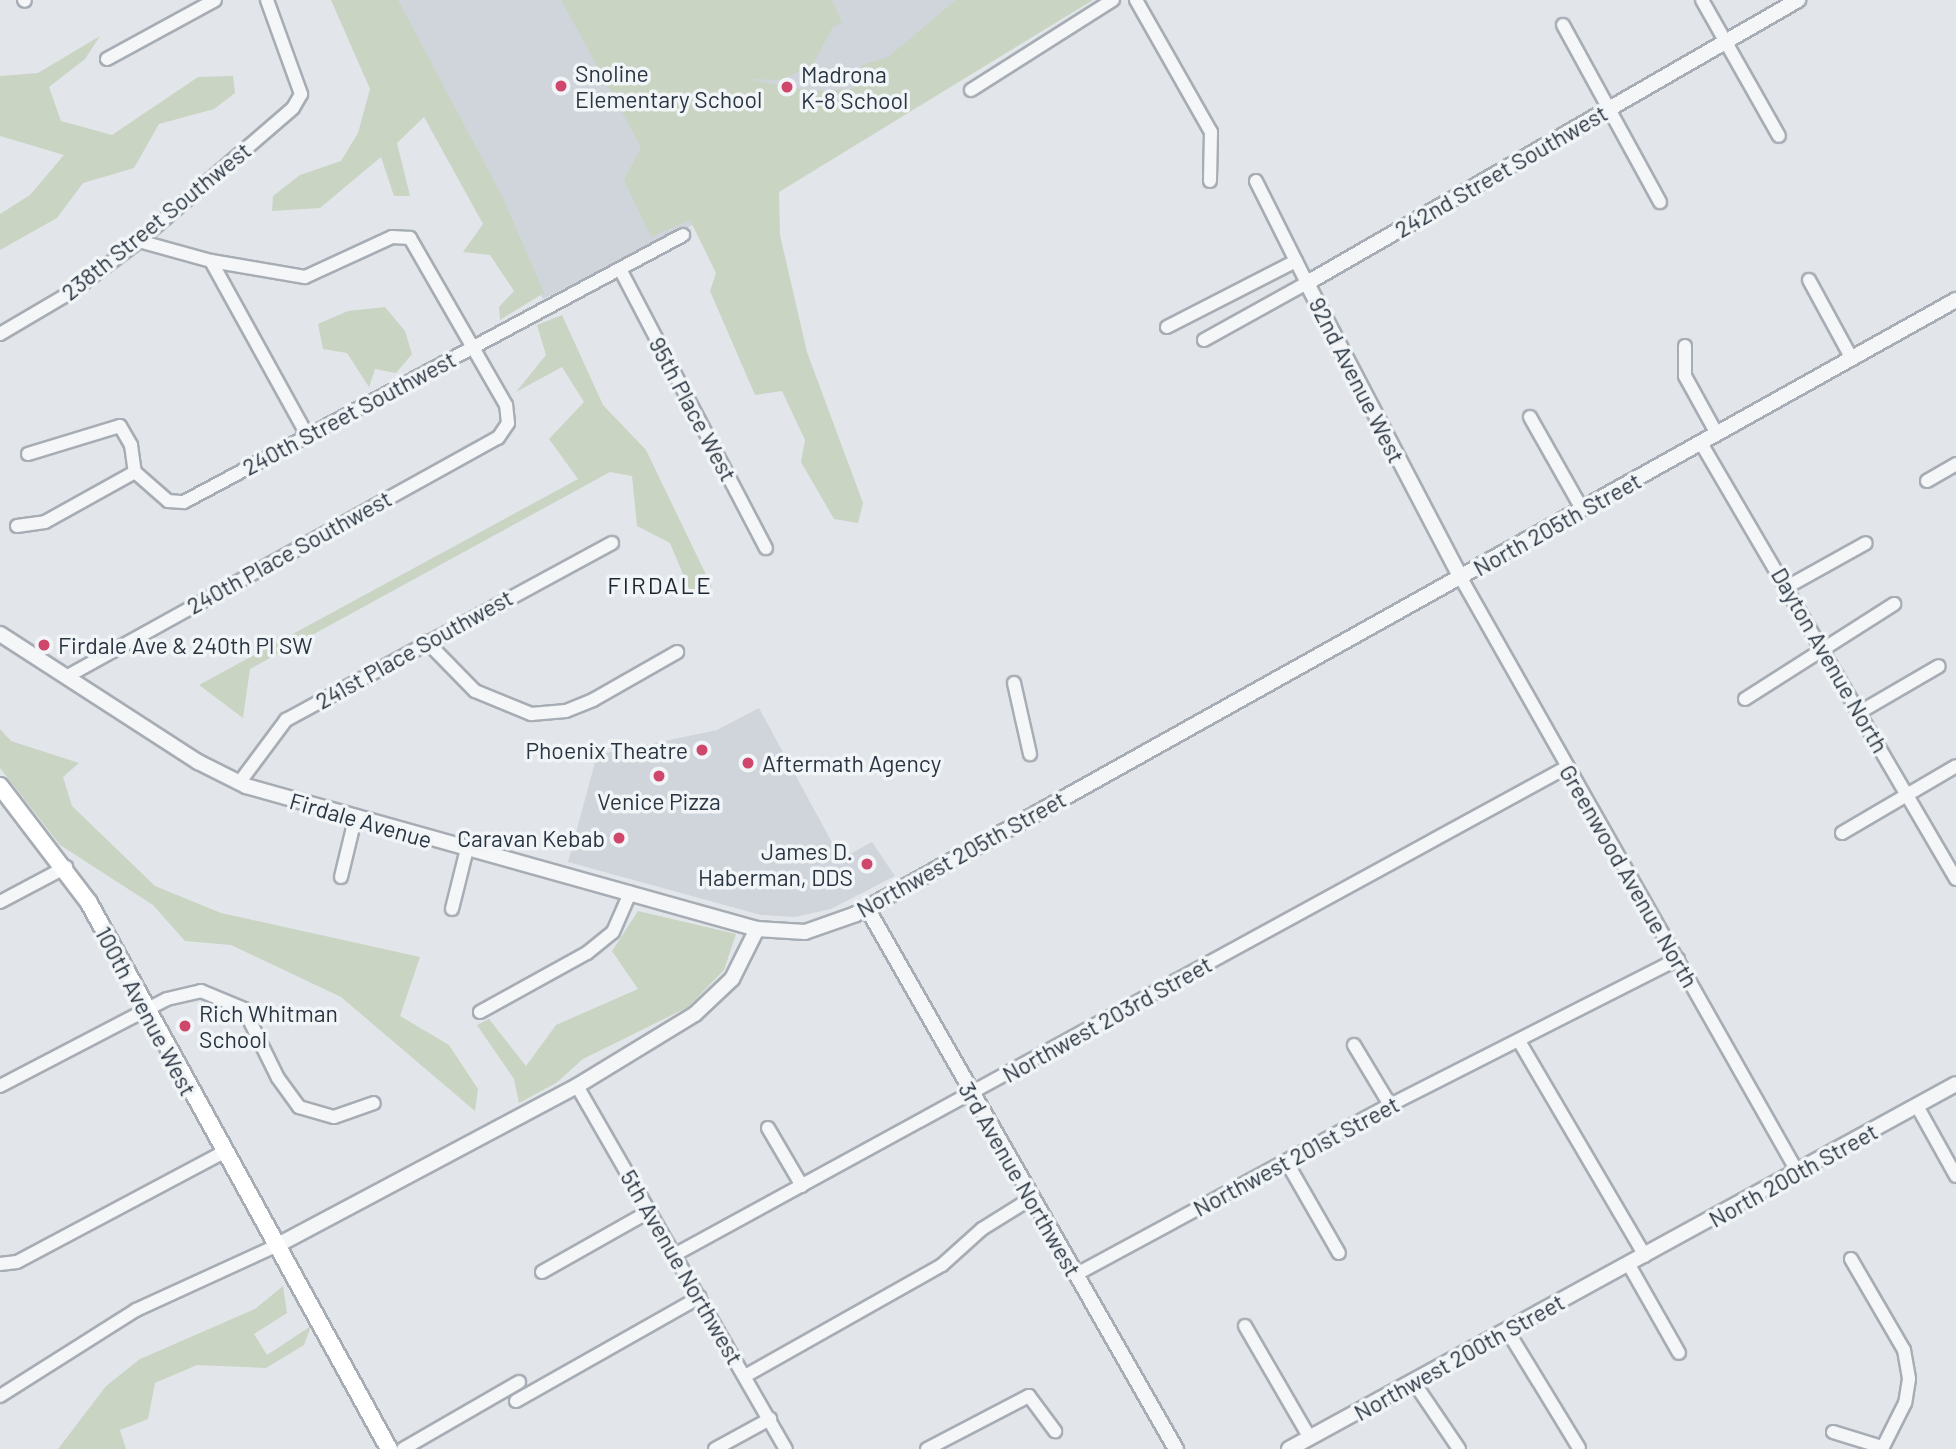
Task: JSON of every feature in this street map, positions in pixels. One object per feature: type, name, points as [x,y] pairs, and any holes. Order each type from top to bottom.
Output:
[{"type":"main road","name":"100th Avenue West","points":[[0,786],[66,867],[389,1449]]},
{"type":"street","points":[[107,59],[215,0]]},
{"type":"street","name":"238th Street Southwest","points":[[0,334],[73,291],[139,241],[289,113],[301,94],[267,0]]},
{"type":"street","points":[[971,90],[1113,0]]},
{"type":"street","points":[[1136,0],[1211,132],[1210,181]]},
{"type":"street","points":[[1702,0],[1779,136]]},
{"type":"street","name":"242nd Street Southwest","points":[[1204,340],[1798,0]]},
{"type":"street","points":[[1563,25],[1606,110],[1660,202]]},
{"type":"street","name":"92nd Avenue West","points":[[1256,181],[1461,578]]},
{"type":"street","name":"240th Street Southwest","points":[[135,472],[168,501],[184,502],[683,235]]},
{"type":"street","points":[[139,241],[211,261],[305,277],[392,237],[410,238],[472,346]]},
{"type":"street","points":[[211,261],[307,435]]},
{"type":"street","points":[[1167,327],[1296,261]]},
{"type":"street","name":"95th Place West","points":[[620,269],[766,548]]},
{"type":"street","points":[[1809,280],[1852,359]]},
{"type":"street","name":"North 205th Street","points":[[1156,744],[1461,578],[1852,359],[1954,306]]},
{"type":"street","name":"240th Place Southwest","points":[[66,677],[498,438],[508,423],[506,405],[472,346]]},
{"type":"street","points":[[1685,346],[1685,376],[1717,434]]},
{"type":"street","points":[[1530,416],[1582,509]]},
{"type":"street","points":[[17,526],[45,522],[135,472],[131,445],[120,426],[28,454]]},
{"type":"street","name":"Dayton Avenue North","points":[[1701,443],[1822,645],[1956,879]]},
{"type":"street","points":[[1927,481],[1956,464]]},
{"type":"street","name":"241st Place Southwest","points":[[239,783],[286,720],[426,641],[612,543]]},
{"type":"street","points":[[1787,587],[1866,543]]},
{"type":"street","name":"Greenwood Avenue North","points":[[1461,578],[1798,1173]]},
{"type":"street","points":[[1745,699],[1809,662],[1822,645],[1895,604]]},
{"type":"street","name":"Firdale Avenue","points":[[0,634],[239,783],[355,819],[757,929]]},
{"type":"street","points":[[426,641],[475,691],[531,714],[566,710],[593,700],[677,652]]},
{"type":"street","points":[[1860,712],[1938,666]]},
{"type":"street","points":[[1014,683],[1030,754]]},
{"type":"street","name":"Northwest 205th Street","points":[[757,929],[806,932],[866,908],[1156,744]]},
{"type":"street","name":"Northwest 203rd Street","points":[[676,1254],[1567,766]]},
{"type":"street","points":[[1842,833],[1956,766]]},
{"type":"street","points":[[341,877],[355,819]]},
{"type":"street","points":[[452,909],[467,849]]},
{"type":"street","points":[[0,902],[66,867]]},
{"type":"street","points":[[480,1012],[587,953],[613,932],[630,893]]},
{"type":"street","name":"3rd Avenue Northwest","points":[[866,908],[1175,1449]]},
{"type":"street","points":[[0,1396],[136,1310],[276,1246],[577,1086],[715,999],[748,955],[757,929]]},
{"type":"street","name":"Northwest 201st Street","points":[[1075,1275],[1390,1105],[1678,959]]},
{"type":"street","points":[[0,1087],[145,1010],[183,993],[226,997],[252,1020],[278,1079],[299,1107],[334,1117],[374,1102]]},
{"type":"street","points":[[1519,1041],[1645,1256]]},
{"type":"street","points":[[1354,1045],[1390,1105]]},
{"type":"street","name":"North 200th Street","points":[[1629,1265],[1956,1084]]},
{"type":"street","name":"5th Avenue Northwest","points":[[577,1086],[648,1212],[701,1297],[786,1449]]},
{"type":"street","points":[[1917,1106],[1956,1176]]},
{"type":"street","points":[[768,1128],[802,1186]]},
{"type":"street","points":[[0,1264],[17,1262],[224,1152]]},
{"type":"street","points":[[1286,1161],[1339,1253]]},
{"type":"street","points":[[746,1376],[942,1265],[982,1229],[1030,1199]]},
{"type":"street","points":[[542,1272],[648,1212]]},
{"type":"street","points":[[1833,1432],[1882,1448],[1905,1403],[1909,1379],[1904,1350],[1851,1259]]},
{"type":"street","points":[[1629,1265],[1679,1353]]},
{"type":"street","name":"Northwest 200th Street","points":[[1289,1449],[1629,1265]]},
{"type":"street","points":[[516,1401],[701,1297]]},
{"type":"street","points":[[1245,1326],[1310,1438]]},
{"type":"street","points":[[1507,1330],[1578,1448]]},
{"type":"street","points":[[1413,1381],[1459,1449]]},
{"type":"street","points":[[403,1449],[519,1382]]},
{"type":"street","points":[[927,1449],[1027,1396],[1055,1431]]},
{"type":"street","points":[[715,1449],[770,1419]]},
{"type":"shaded area","name":"Snoline Elementary School","points":[[381,0],[1036,0],[709,217],[543,299]]},
{"type":"shaded area","points":[[759,708],[841,859],[872,842],[895,876],[831,909],[795,917],[761,915],[568,862],[597,755],[717,730]]},
{"type":"green space","points":[[331,0],[398,0],[503,198],[544,293],[500,320],[499,307],[514,291],[490,255],[463,252],[483,224],[424,117],[397,143],[410,196],[394,196],[381,157],[320,208],[272,211],[273,196],[300,175],[341,161],[358,133],[370,89]]},
{"type":"green space","points":[[561,0],[832,0],[842,23],[833,27],[813,64],[782,80],[747,79],[813,91],[852,89],[862,65],[888,57],[956,0],[1093,0],[779,192],[780,235],[807,352],[863,503],[858,523],[834,519],[801,462],[805,440],[782,391],[755,395],[710,291],[716,273],[690,220],[651,237],[624,180],[641,147]]},
{"type":"green space","points":[[100,36],[85,59],[49,87],[61,121],[112,135],[198,77],[233,76],[235,93],[214,109],[159,124],[134,168],[83,183],[57,218],[0,250],[0,214],[30,195],[64,155],[0,136],[0,76],[38,73]]},
{"type":"green space","points":[[385,307],[405,331],[412,354],[396,373],[375,369],[369,387],[347,353],[323,349],[318,324],[348,311]]},
{"type":"green space","points":[[562,315],[603,405],[646,450],[712,587],[690,591],[670,543],[637,526],[632,476],[610,472],[250,669],[243,718],[199,685],[578,479],[549,439],[584,402],[562,367],[516,392],[546,355],[537,325]]},
{"type":"green space","points":[[0,729],[11,741],[79,763],[63,777],[72,806],[155,886],[221,913],[420,957],[400,1016],[449,1045],[478,1089],[475,1111],[341,997],[231,945],[185,941],[153,905],[60,845],[0,768]]},
{"type":"green space","points":[[638,911],[736,934],[724,970],[688,1007],[583,1059],[556,1083],[519,1103],[514,1079],[477,1025],[489,1019],[526,1066],[556,1025],[638,989],[612,951]]},
{"type":"green space","points":[[283,1286],[287,1313],[254,1334],[267,1355],[311,1326],[304,1345],[266,1368],[197,1365],[155,1383],[148,1419],[120,1430],[126,1449],[58,1449],[106,1386],[140,1359],[255,1309]]},
{"type":"place","name":"Snoline Elementary School","points":[[561,86]]},
{"type":"place","name":"Madrona K-8 School","points":[[787,87]]},
{"type":"place","name":"Firdale Ave & 240th Pl SW","points":[[44,645]]},
{"type":"place","name":"Phoenix Theatre","points":[[702,750]]},
{"type":"place","name":"Aftermath Agency","points":[[748,763]]},
{"type":"place","name":"Venice Pizza","points":[[659,776]]},
{"type":"place","name":"Caravan Kebab","points":[[619,838]]},
{"type":"place","name":"James D. Haberman, DDS","points":[[867,864]]},
{"type":"place","name":"Rich Whitman School","points":[[185,1026]]},
{"type":"district","name":"FIRDALE","points":[[660,585]]}]
